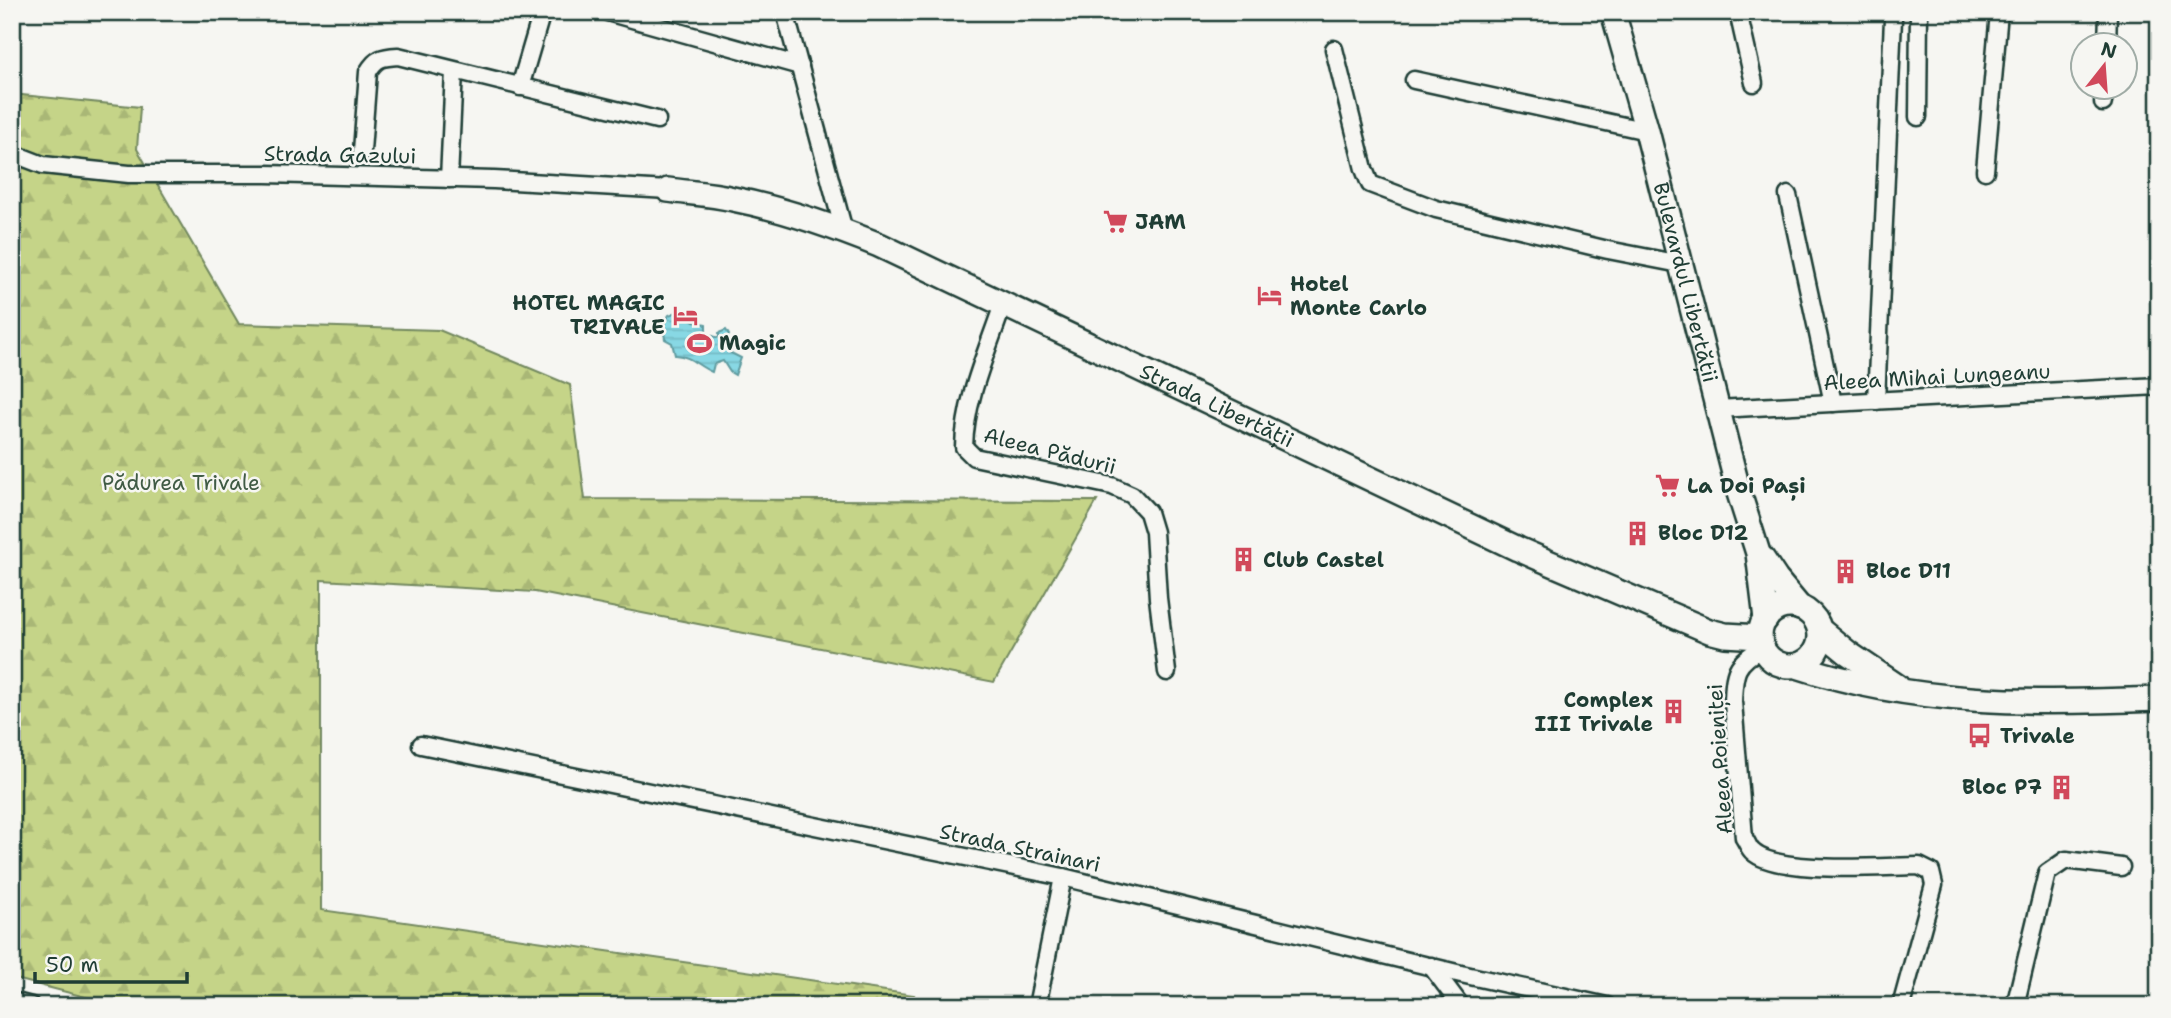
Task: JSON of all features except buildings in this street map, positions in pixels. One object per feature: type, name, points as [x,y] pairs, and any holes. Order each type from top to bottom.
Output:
[{"type":"main road","name":"Bulevardul Libertății","points":[[1613,12],[1647,131],[1717,409],[1758,553],[1762,634]]},
{"type":"main road","name":"Strada Libertății","points":[[668,190],[761,205],[879,245],[1518,550],[1709,631],[1725,635],[1762,634]]},
{"type":"main road","name":"Bulevardul Libertății","points":[[1758,553],[1800,608]]},
{"type":"main road","points":[[1797,666],[1813,657],[1818,649],[1820,630],[1816,620],[1800,608],[1780,608],[1762,634],[1768,657],[1786,667],[1797,666],[1848,681],[1908,692],[1981,702],[2159,699]]},
{"type":"main road","points":[[1820,630],[1872,670],[1908,692]]},
{"type":"street","points":[[520,87],[542,12]]},
{"type":"street","points":[[607,12],[800,66]]},
{"type":"street","points":[[785,12],[844,231]]},
{"type":"street","points":[[1738,12],[1754,83]]},
{"type":"street","points":[[1918,117],[1919,12]]},
{"type":"street","points":[[1985,171],[1998,12]]},
{"type":"street","points":[[2107,32],[2108,12]]},
{"type":"street","points":[[1876,401],[1893,19]]},
{"type":"street","points":[[1334,49],[1370,184],[1412,198],[1421,205],[1608,250],[1680,264]]},
{"type":"street","points":[[362,151],[368,72],[374,61],[382,57],[398,57],[657,120]]},
{"type":"street","points":[[449,179],[454,71]]},
{"type":"street","points":[[1414,80],[1647,131]]},
{"type":"street","name":"Strada Gazului","points":[[12,153],[43,165],[129,174],[266,174],[449,179],[668,190]]},
{"type":"street","points":[[1788,195],[1833,403]]},
{"type":"street","name":"Aleea Pădurii","points":[[1003,304],[971,399],[964,428],[964,447],[974,457],[1112,486],[1132,495],[1148,512],[1154,532],[1158,598],[1167,672]]},
{"type":"street","name":"Aleea Mihai Lungeanu","points":[[1717,409],[2159,386]]},
{"type":"street","name":"Aleea Poieniței","points":[[1762,634],[1740,663],[1734,685],[1733,702],[1744,838],[1752,852],[1776,863],[1812,867],[1919,866],[1931,872],[1934,885],[1901,1006]]},
{"type":"street","name":"Strada Strainari","points":[[421,744],[1063,877],[1607,1006]]},
{"type":"street","points":[[2015,1006],[2047,873],[2066,860],[2121,867]]},
{"type":"street","points":[[1037,1006],[1063,877]]},
{"type":"street","points":[[1431,966],[1461,1006]]},
{"type":"street","points":[[12,1001],[31,1006]]},
{"type":"green space","name":"Pădurea Trivale","points":[[12,94],[140,107],[137,149],[239,324],[439,330],[570,385],[585,499],[1097,501],[994,682],[535,592],[321,580],[321,910],[914,995],[911,1006],[120,1006],[12,978]]},
{"type":"water","name":"Magic","points":[[679,311],[694,321],[706,324],[706,334],[719,338],[719,333],[726,330],[729,335],[723,340],[728,342],[729,352],[741,358],[735,375],[723,361],[714,364],[712,372],[690,359],[675,355],[672,343],[665,339],[663,326],[669,315]]},
{"type":"place","name":"JAM","points":[[1115,222]]},
{"type":"place","name":"Hotel Monte Carlo","points":[[1270,296]]},
{"type":"place","name":"HOTEL MAGIC TRIVALE","points":[[685,315]]},
{"type":"place","name":"Magic","points":[[699,343]]},
{"type":"place","name":"La Doi Pași","points":[[1667,486]]},
{"type":"place","name":"Bloc D12","points":[[1638,533]]},
{"type":"place","name":"Club Castel","points":[[1243,560]]},
{"type":"place","name":"Bloc D11","points":[[1846,571]]},
{"type":"place","name":"Complex III Trivale","points":[[1673,712]]},
{"type":"place","name":"Trivale","points":[[1980,736]]},
{"type":"place","name":"Bloc P7","points":[[2062,787]]}]
